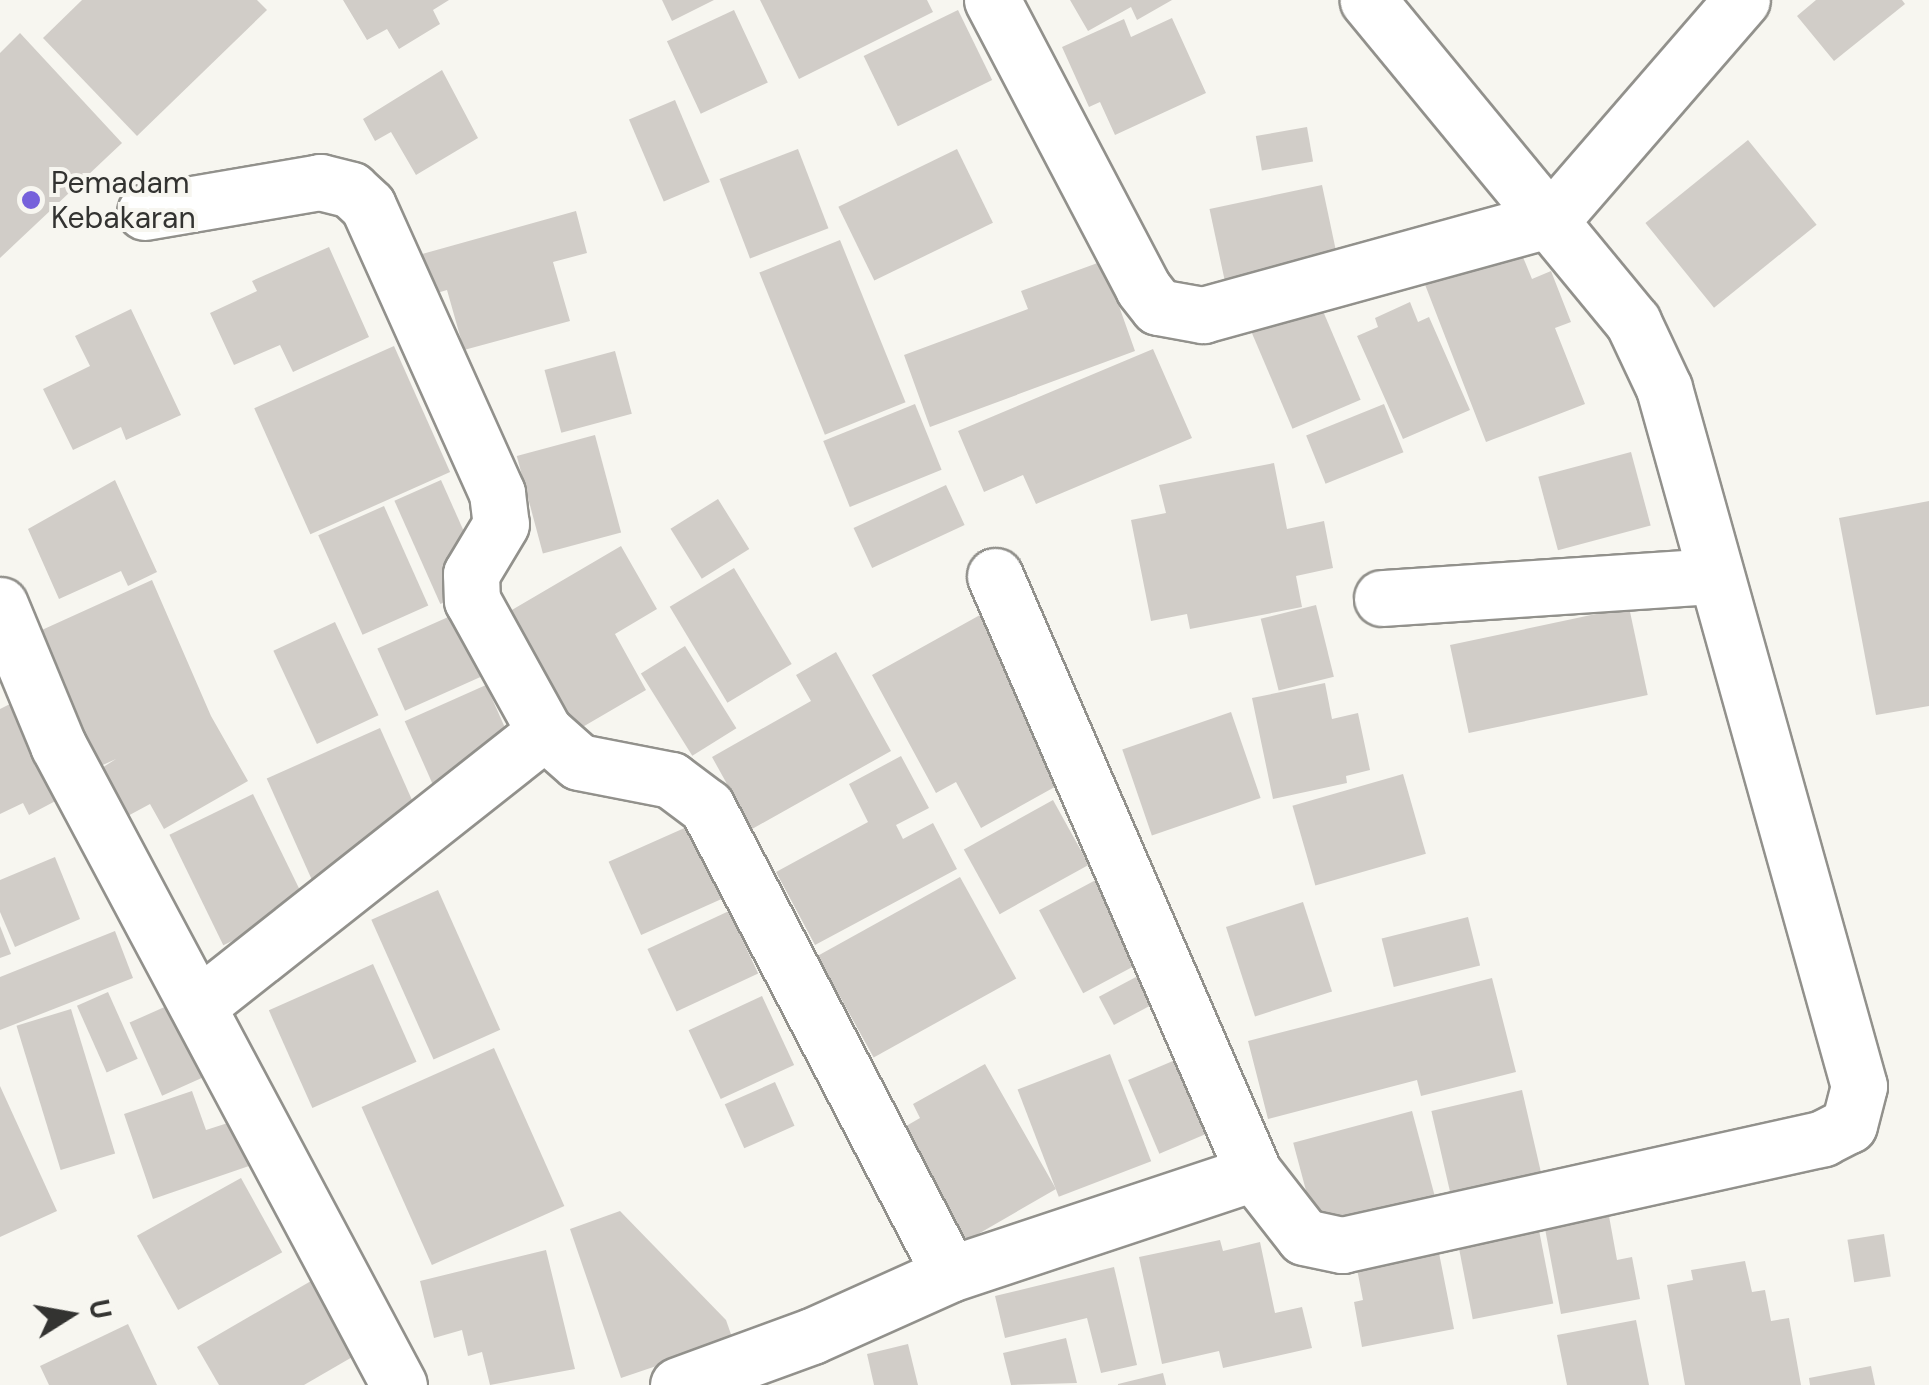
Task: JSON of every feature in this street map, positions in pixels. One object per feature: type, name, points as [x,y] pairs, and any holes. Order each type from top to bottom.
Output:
[{"type":"street","points":[[992,0],[1158,307],[1204,315],[1228,312],[1552,219],[1742,0]]},
{"type":"street","points":[[995,576],[1254,1173],[1304,1237],[1342,1244],[1823,1138],[1849,1125],[1859,1086],[1714,576],[1682,433],[1656,371],[1634,322],[1368,0]]},
{"type":"street","points":[[146,212],[320,182],[352,190],[368,206],[497,493],[501,524],[471,574],[472,600],[545,732],[579,762],[670,780],[707,808],[950,1274]]},
{"type":"street","points":[[1382,598],[1714,576]]},
{"type":"street","points":[[0,605],[58,745],[399,1385]]},
{"type":"street","points":[[199,1004],[545,732]]},
{"type":"street","points":[[678,1385],[812,1336],[950,1274],[1254,1173]]},
{"type":"building","points":[[82,0],[257,0],[267,10],[137,136],[43,38]]},
{"type":"building","points":[[343,0],[449,0],[433,10],[440,24],[399,49],[387,29],[367,40]]},
{"type":"building","points":[[662,0],[714,0],[672,21]]},
{"type":"building","points":[[760,0],[927,0],[933,12],[799,79]]},
{"type":"building","points":[[1070,0],[1172,0],[1137,20],[1131,7],[1088,31]]},
{"type":"building","points":[[1816,0],[1902,0],[1905,4],[1834,61],[1797,16]]},
{"type":"building","points":[[734,10],[768,83],[701,114],[667,41]]},
{"type":"building","points":[[958,10],[992,80],[898,126],[864,56]]},
{"type":"building","points":[[1172,18],[1206,93],[1115,135],[1100,102],[1089,107],[1062,47],[1124,19],[1131,37]]},
{"type":"building","name":"Pemadam Kebakaran","points":[[20,33],[122,143],[0,258],[0,53]]},
{"type":"building","points":[[442,70],[478,138],[416,175],[391,132],[375,141],[363,119]]},
{"type":"building","points":[[675,100],[710,182],[664,201],[629,120]]},
{"type":"building","points":[[1307,127],[1313,161],[1262,170],[1256,136]]},
{"type":"building","points":[[1748,140],[1817,225],[1714,308],[1645,223]]},
{"type":"building","points":[[798,149],[828,228],[750,258],[720,179]]},
{"type":"building","points":[[957,149],[993,223],[874,281],[838,207]]},
{"type":"building","points":[[1322,185],[1338,261],[1226,285],[1210,209]]},
{"type":"building","points":[[576,211],[587,253],[553,262],[570,321],[464,350],[447,290],[427,296],[415,256]]},
{"type":"building","points":[[840,240],[906,402],[825,435],[759,273]]},
{"type":"building","points":[[1518,245],[1532,279],[1551,271],[1571,322],[1555,328],[1585,404],[1486,442],[1424,282]]},
{"type":"building","points":[[329,247],[369,337],[293,372],[280,345],[234,365],[210,313],[257,291],[252,281]]},
{"type":"building","points":[[1103,261],[1135,351],[930,427],[904,355],[1028,309],[1021,291]]},
{"type":"building","points":[[1410,302],[1418,322],[1429,317],[1470,410],[1403,439],[1357,336],[1378,327],[1375,318]]},
{"type":"building","points":[[1320,304],[1361,400],[1293,429],[1252,333]]},
{"type":"building","points":[[131,309],[181,415],[126,440],[121,427],[73,450],[43,389],[90,366],[75,336]]},
{"type":"building","points":[[394,346],[450,472],[310,534],[254,408]]},
{"type":"building","points":[[1153,349],[1192,438],[1036,504],[1023,475],[984,492],[958,431]]},
{"type":"building","points":[[615,351],[632,414],[561,433],[544,370]]},
{"type":"building","points":[[915,404],[942,470],[850,507],[823,441]]},
{"type":"building","points":[[1384,404],[1403,452],[1326,484],[1306,435]]},
{"type":"building","points":[[595,435],[621,533],[543,554],[517,456]]},
{"type":"building","points":[[1631,452],[1651,525],[1558,550],[1538,477]]},
{"type":"building","points":[[1274,463],[1287,529],[1324,521],[1333,568],[1296,576],[1302,607],[1190,629],[1187,614],[1151,621],[1131,520],[1166,513],[1159,485]]},
{"type":"building","points":[[115,480],[157,572],[128,586],[121,571],[59,599],[28,529]]},
{"type":"building","points":[[441,480],[487,583],[440,604],[394,501]]},
{"type":"building","points":[[946,485],[965,525],[872,568],[854,528]]},
{"type":"building","points":[[718,499],[749,549],[702,579],[671,529]]},
{"type":"building","points":[[1929,501],[1929,706],[1876,715],[1839,518]]},
{"type":"building","points":[[384,506],[428,606],[363,635],[318,535]]},
{"type":"building","points":[[621,546],[657,609],[615,634],[646,690],[562,739],[493,621]]},
{"type":"building","points":[[734,568],[792,664],[727,703],[670,607]]},
{"type":"building","points":[[152,580],[211,716],[248,781],[164,829],[150,804],[124,818],[97,771],[116,759],[94,769],[33,634]]},
{"type":"building","points":[[1316,605],[1334,677],[1279,691],[1261,619]]},
{"type":"building","points":[[1629,607],[1648,695],[1469,733],[1450,645]]},
{"type":"building","points":[[455,614],[483,676],[405,711],[377,649]]},
{"type":"building","points":[[980,615],[1069,779],[981,828],[956,782],[936,793],[872,675]]},
{"type":"building","points":[[335,622],[379,715],[317,744],[273,651]]},
{"type":"building","points":[[685,646],[736,728],[692,756],[641,674]]},
{"type":"building","points":[[836,652],[891,751],[752,829],[712,757],[811,701],[796,675]]},
{"type":"building","points":[[1325,683],[1332,719],[1358,713],[1370,770],[1346,776],[1347,783],[1273,799],[1252,698]]},
{"type":"building","points":[[486,685],[516,752],[434,788],[405,721]]},
{"type":"building","points":[[16,701],[63,797],[29,815],[23,803],[0,814],[0,709]]},
{"type":"building","points":[[1231,712],[1261,798],[1152,835],[1122,749]]},
{"type":"building","points":[[380,728],[428,835],[314,885],[267,778]]},
{"type":"building","points":[[901,756],[929,808],[896,825],[903,839],[933,823],[957,869],[815,945],[776,872],[868,822],[849,784]]},
{"type":"building","points":[[1403,774],[1426,854],[1315,885],[1292,806]]},
{"type":"building","points":[[253,794],[307,905],[223,945],[169,835]]},
{"type":"building","points":[[1053,800],[1089,865],[1000,914],[964,849]]},
{"type":"building","points":[[689,826],[722,899],[641,935],[609,862]]},
{"type":"building","points":[[55,857],[80,919],[15,947],[0,912],[0,880]]},
{"type":"building","points":[[1107,874],[1151,957],[1083,993],[1039,910]]},
{"type":"building","points":[[960,877],[1016,978],[874,1057],[817,956]]},
{"type":"building","points":[[438,890],[500,1030],[434,1059],[371,920]]},
{"type":"building","points":[[1303,902],[1332,991],[1255,1016],[1226,927]]},
{"type":"building","points":[[729,911],[758,974],[677,1012],[647,949]]},
{"type":"building","points":[[1468,917],[1480,966],[1394,987],[1382,939]]},
{"type":"building","points":[[0,926],[11,954],[0,958]]},
{"type":"building","points":[[115,931],[133,978],[0,1030],[0,977]]},
{"type":"building","points":[[373,964],[417,1062],[312,1108],[269,1010]]},
{"type":"building","points":[[1151,969],[1166,997],[1114,1025],[1099,997]]},
{"type":"building","points":[[1492,978],[1516,1072],[1421,1096],[1417,1080],[1268,1119],[1248,1041]]},
{"type":"building","points":[[108,992],[138,1059],[107,1073],[77,1006]]},
{"type":"building","points":[[762,996],[794,1065],[721,1099],[689,1030]]},
{"type":"building","points":[[178,1001],[211,1074],[162,1096],[130,1023]]},
{"type":"building","points":[[71,1009],[115,1153],[61,1170],[16,1026]]},
{"type":"building","points":[[494,1048],[564,1206],[432,1265],[362,1107]]},
{"type":"building","points":[[1110,1054],[1151,1161],[1059,1197],[1018,1089]]},
{"type":"building","points":[[1187,1055],[1218,1129],[1159,1154],[1128,1080]]},
{"type":"building","points":[[985,1064],[1056,1189],[966,1241],[901,1129],[920,1118],[913,1104]]},
{"type":"building","points":[[775,1082],[795,1126],[744,1148],[725,1104]]},
{"type":"building","points":[[0,1086],[57,1211],[0,1237]]},
{"type":"building","points":[[1522,1090],[1543,1180],[1452,1201],[1431,1111]]},
{"type":"building","points":[[192,1091],[206,1130],[234,1121],[249,1166],[153,1199],[124,1114]]},
{"type":"building","points":[[1412,1111],[1435,1197],[1316,1229],[1293,1143]]},
{"type":"building","points":[[241,1178],[282,1252],[178,1310],[137,1236]]},
{"type":"building","points":[[1607,1205],[1617,1260],[1632,1257],[1640,1299],[1561,1314],[1543,1218]]},
{"type":"building","points":[[620,1211],[726,1320],[733,1340],[621,1378],[570,1229]]},
{"type":"building","points":[[1538,1225],[1553,1304],[1473,1319],[1458,1241]]},
{"type":"building","points":[[1884,1234],[1891,1276],[1854,1282],[1847,1240]]},
{"type":"building","points":[[1220,1240],[1223,1251],[1260,1242],[1275,1313],[1302,1307],[1312,1348],[1223,1368],[1219,1351],[1162,1364],[1139,1257]]},
{"type":"building","points":[[546,1250],[575,1369],[490,1385],[482,1352],[468,1356],[462,1330],[434,1338],[420,1281]]},
{"type":"building","points":[[1439,1253],[1454,1329],[1362,1347],[1354,1302],[1363,1300],[1357,1269]]},
{"type":"building","points":[[1745,1261],[1752,1292],[1765,1290],[1771,1321],[1789,1318],[1801,1385],[1685,1385],[1667,1285],[1693,1280],[1691,1270]]},
{"type":"building","points":[[1114,1267],[1137,1365],[1101,1373],[1087,1318],[1005,1338],[995,1296]]},
{"type":"building","points":[[311,1281],[354,1356],[304,1385],[219,1385],[197,1347]]},
{"type":"building","points":[[1636,1320],[1649,1385],[1567,1385],[1557,1335]]},
{"type":"building","points":[[128,1324],[157,1385],[49,1385],[40,1366]]},
{"type":"building","points":[[1066,1338],[1077,1383],[1011,1385],[1003,1353]]},
{"type":"building","points":[[908,1344],[918,1385],[874,1385],[867,1354]]},
{"type":"building","points":[[1871,1366],[1875,1385],[1810,1385],[1809,1378]]},
{"type":"building","points":[[1163,1373],[1166,1385],[1118,1385],[1118,1384]]},
{"type":"place","name":"Pemadam Kebakaran","points":[[31,200]]}]
